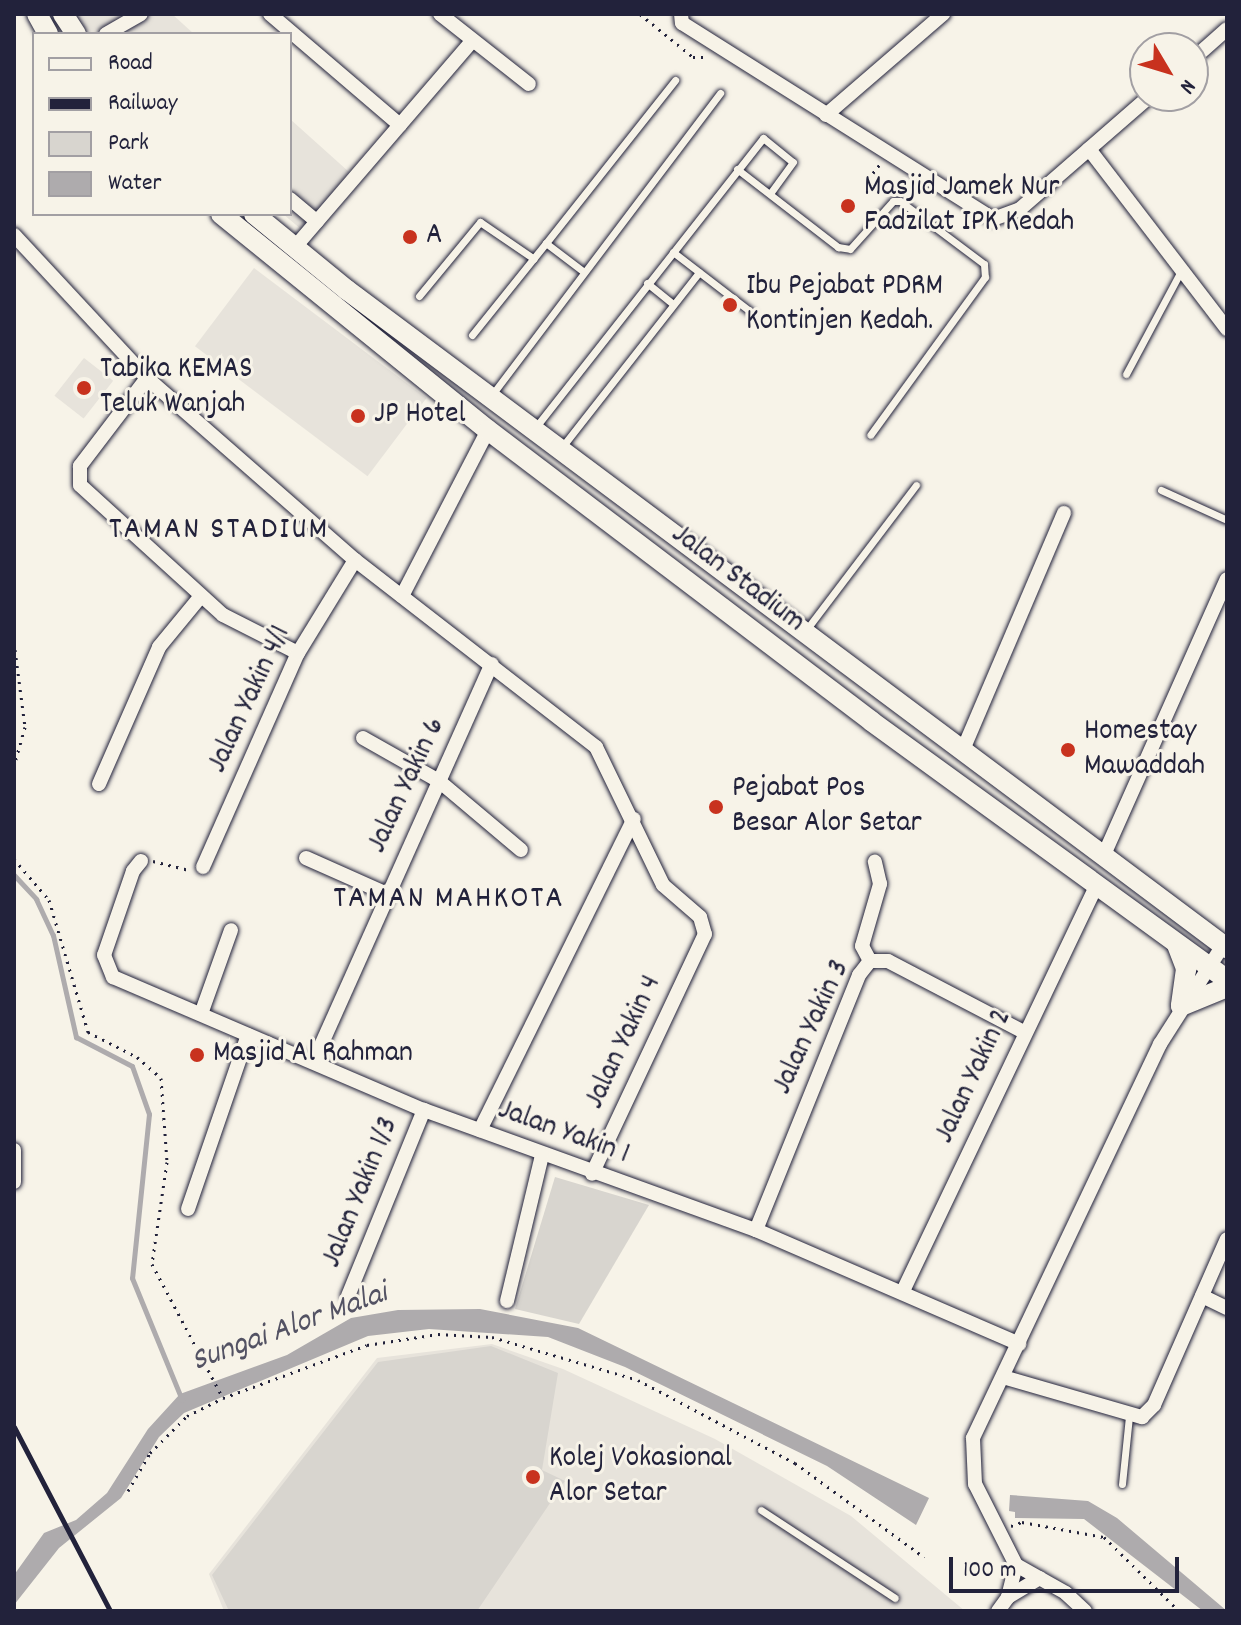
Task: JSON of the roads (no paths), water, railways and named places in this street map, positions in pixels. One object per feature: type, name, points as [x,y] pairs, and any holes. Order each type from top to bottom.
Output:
[{"type":"main road","points":[[37,14],[47,32]]},
{"type":"main road","points":[[63,14],[75,32]]},
{"type":"main road","name":"Jalan Stadium","points":[[223,216],[488,430],[1096,887],[1227,980]]},
{"type":"main road","name":"Jalan Stadium","points":[[256,216],[490,398],[803,634],[1225,946]]},
{"type":"main road","points":[[1177,945],[1186,969],[1181,1006]]},
{"type":"main road","points":[[1181,1006],[1227,987]]},
{"type":"street","points":[[110,32],[141,14]]},
{"type":"street","points":[[270,14],[291,32]]},
{"type":"street","points":[[440,14],[529,84]]},
{"type":"street","points":[[826,115],[943,14]]},
{"type":"street","points":[[680,16],[826,115],[993,219],[1020,209],[1132,112]]},
{"type":"street","points":[[1209,45],[1227,29]]},
{"type":"street","points":[[292,33],[400,125]]},
{"type":"street","points":[[295,247],[472,41]]},
{"type":"street","points":[[1089,149],[1227,329]]},
{"type":"street","points":[[292,201],[317,222]]},
{"type":"street","points":[[14,235],[147,378],[355,560],[586,736],[634,819],[480,1130]]},
{"type":"street","points":[[147,378],[77,475],[80,485],[201,596],[243,629],[298,653]]},
{"type":"street","points":[[402,596],[488,430]]},
{"type":"street","points":[[962,752],[1064,513]]},
{"type":"street","name":"Jalan Yakin 4/1","points":[[203,867],[298,653],[355,560]]},
{"type":"street","points":[[1103,857],[1227,579]]},
{"type":"street","points":[[99,784],[159,647],[201,596]]},
{"type":"street","name":"Jalan Yakin 6","points":[[314,1061],[492,664]]},
{"type":"street","points":[[363,738],[439,781],[521,850]]},
{"type":"street","name":"Jalan Yakin 4","points":[[592,1174],[705,934],[700,917],[663,885],[634,819]]},
{"type":"street","points":[[306,858],[387,894]]},
{"type":"street","name":"Jalan Yakin 1","points":[[141,861],[133,871],[104,955],[113,977],[424,1110],[592,1174],[756,1230],[903,1291],[1019,1344]]},
{"type":"street","points":[[870,961],[862,946],[880,884],[875,862]]},
{"type":"street","name":"Jalan Yakin 2","points":[[903,1291],[1024,1032],[1096,887]]},
{"type":"street","points":[[201,1014],[231,930]]},
{"type":"street","points":[[1085,1611],[1040,1578],[1016,1565],[975,1484],[971,1457],[973,1438],[1181,1006],[1225,946]]},
{"type":"street","name":"Jalan Yakin 3","points":[[756,1230],[859,975],[870,961],[888,961],[1024,1032]]},
{"type":"street","points":[[188,1209],[248,1035]]},
{"type":"street","name":"Jalan Yakin 1/3","points":[[348,1296],[424,1110]]},
{"type":"street","points":[[14,1150],[14,1182]]},
{"type":"street","points":[[507,1301],[542,1155]]},
{"type":"street","points":[[1003,1377],[1129,1416],[1142,1417],[1154,1405],[1227,1239]]},
{"type":"street","points":[[1202,1296],[1227,1308]]},
{"type":"street","points":[[998,1611],[1008,1597],[1016,1565]]},
{"type":"street","points":[[1008,1597],[1040,1578]]},
{"type":"lane","points":[[472,335],[675,80]]},
{"type":"lane","points":[[490,398],[720,93]]},
{"type":"lane","points":[[534,430],[759,139],[767,138],[793,162],[770,194]]},
{"type":"lane","points":[[737,169],[845,249],[855,245],[893,201],[900,201],[987,270],[870,435]]},
{"type":"lane","points":[[419,296],[480,222],[534,259]]},
{"type":"lane","points":[[546,243],[584,272]]},
{"type":"lane","points":[[673,252],[751,312]]},
{"type":"lane","points":[[1126,374],[1182,269]]},
{"type":"lane","points":[[560,450],[699,272]]},
{"type":"lane","points":[[647,283],[673,304]]},
{"type":"lane","points":[[803,634],[916,485]]},
{"type":"lane","points":[[1161,490],[1227,520]]},
{"type":"lane","points":[[1122,1484],[1129,1416]]},
{"type":"lane","points":[[761,1510],[895,1598]]},
{"type":"water","points":[[480,1309],[578,1328],[929,1498],[916,1525],[827,1466],[625,1367],[548,1337],[429,1329],[368,1336],[184,1413],[159,1437],[121,1498],[59,1548],[14,1605],[14,1575],[44,1533],[76,1520],[107,1493],[148,1429],[180,1394],[287,1355],[351,1318],[398,1310]]},
{"type":"water","points":[[1010,1495],[1088,1501],[1117,1518],[1227,1611],[1203,1611],[1084,1519],[1015,1518],[1015,1512],[1009,1511]]},
{"type":"waterway","points":[[14,875],[36,899],[53,935],[76,1037],[132,1066],[149,1114],[132,1278],[182,1400]]},
{"type":"railway","points":[[14,1427],[110,1611]]},
{"type":"place","name":"Masjid Jamek Nur Fadzilat IPK Kedah","points":[[848,206]]},
{"type":"place","name":"A","points":[[410,237]]},
{"type":"place","name":"Ibu Pejabat PDRM Kontinjen Kedah.","points":[[730,305]]},
{"type":"place","name":"Tabika KEMAS Teluk Wanjah","points":[[84,388]]},
{"type":"place","name":"JP Hotel","points":[[358,416]]},
{"type":"place","name":"Homestay Mawaddah","points":[[1068,750]]},
{"type":"place","name":"Pejabat Pos Besar Alor Setar","points":[[716,807]]},
{"type":"place","name":"Masjid Al Rahman","points":[[197,1055]]},
{"type":"place","name":"Kolej Vokasional Alor Setar","points":[[533,1477]]},
{"type":"district","name":"TAMAN STADIUM","points":[[219,531]]},
{"type":"district","name":"TAMAN MAHKOTA","points":[[449,900]]},
{"type":"water label","name":"Sungai Alor Malai","points":[[290,1329]]}]
